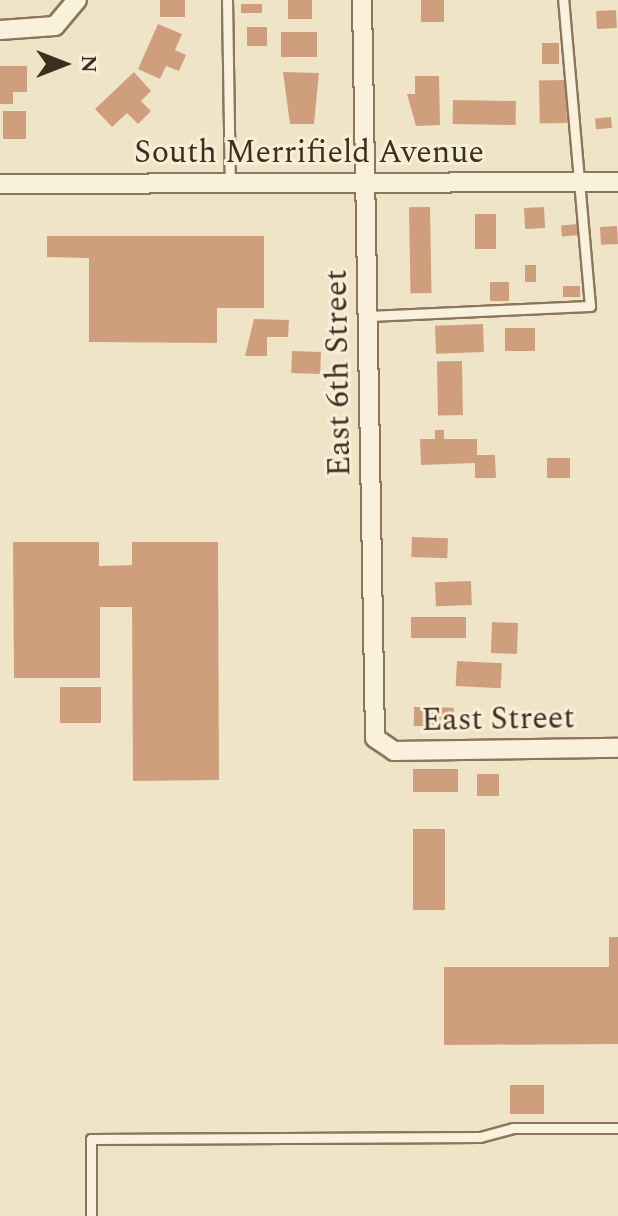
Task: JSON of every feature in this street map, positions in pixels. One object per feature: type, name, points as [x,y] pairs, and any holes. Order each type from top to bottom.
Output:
[{"type":"street","name":"East 6th Street","points":[[362,0],[373,730],[380,744]]},
{"type":"street","points":[[0,30],[55,26],[76,2]]},
{"type":"street","name":"South Merrifield Avenue","points":[[0,184],[618,182]]},
{"type":"street","name":"East Street","points":[[380,744],[394,751],[618,748]]},
{"type":"lane","points":[[227,0],[230,183]]},
{"type":"lane","points":[[368,316],[590,306],[582,182],[563,0]]},
{"type":"lane","points":[[91,1216],[91,1139],[480,1137],[513,1128],[618,1128]]},
{"type":"building","points":[[160,0],[185,0],[185,17],[160,17]]},
{"type":"building","points":[[288,0],[312,0],[312,19],[288,19]]},
{"type":"building","points":[[421,0],[444,0],[444,22],[421,22]]},
{"type":"building","points":[[241,4],[262,4],[262,13],[241,13]]},
{"type":"building","points":[[616,10],[617,28],[597,29],[596,11]]},
{"type":"building","points":[[158,24],[182,34],[175,50],[186,55],[179,71],[166,66],[160,79],[138,69]]},
{"type":"building","points":[[247,27],[267,27],[267,46],[247,46]]},
{"type":"building","points":[[281,32],[317,32],[317,57],[281,57]]},
{"type":"building","points":[[542,43],[559,43],[559,64],[542,64]]},
{"type":"building","points":[[0,66],[27,66],[27,92],[13,92],[13,104],[0,104]]},
{"type":"building","points":[[134,72],[151,91],[141,101],[151,111],[138,124],[127,113],[112,127],[95,109]]},
{"type":"building","points":[[283,72],[319,73],[314,124],[290,124]]},
{"type":"building","points":[[415,76],[439,76],[440,125],[416,126],[407,94],[415,94]]},
{"type":"building","points":[[539,80],[566,80],[567,123],[540,123]]},
{"type":"building","points":[[453,100],[516,101],[516,125],[453,124]]},
{"type":"building","points":[[3,111],[26,111],[26,139],[3,139]]},
{"type":"building","points":[[611,117],[612,128],[596,129],[595,118]]},
{"type":"building","points":[[409,207],[430,207],[432,293],[411,293]]},
{"type":"building","points":[[544,207],[545,228],[525,229],[524,208]]},
{"type":"building","points":[[475,214],[496,214],[496,249],[475,249]]},
{"type":"building","points":[[578,224],[579,235],[562,236],[561,225]]},
{"type":"building","points":[[617,226],[618,244],[601,245],[600,227]]},
{"type":"building","points":[[47,236],[264,236],[264,308],[217,308],[217,343],[89,342],[89,258],[47,257]]},
{"type":"building","points":[[525,265],[536,265],[536,282],[525,282]]},
{"type":"building","points":[[490,282],[509,282],[509,301],[490,301]]},
{"type":"building","points":[[563,286],[580,286],[580,297],[563,297]]},
{"type":"building","points":[[254,319],[289,320],[288,337],[267,337],[267,356],[245,356]]},
{"type":"building","points":[[483,324],[484,352],[436,354],[435,326]]},
{"type":"building","points":[[505,328],[535,328],[535,351],[505,351]]},
{"type":"building","points":[[292,351],[321,352],[320,374],[291,373]]},
{"type":"building","points":[[437,361],[462,361],[463,415],[438,415]]},
{"type":"building","points":[[435,430],[444,430],[444,439],[477,439],[477,455],[495,455],[496,478],[475,478],[475,463],[421,465],[420,439],[435,439]]},
{"type":"building","points":[[547,458],[570,458],[570,478],[547,478]]},
{"type":"building","points":[[412,537],[448,538],[447,558],[411,557]]},
{"type":"building","points":[[13,542],[99,542],[99,566],[132,565],[132,542],[218,542],[219,780],[133,781],[132,607],[100,607],[100,678],[14,678]]},
{"type":"building","points":[[471,581],[472,605],[436,606],[435,582]]},
{"type":"building","points":[[411,617],[466,617],[466,638],[411,638]]},
{"type":"building","points":[[492,622],[518,623],[517,654],[491,653]]},
{"type":"building","points":[[457,661],[502,663],[501,688],[456,686]]},
{"type":"building","points":[[60,687],[101,687],[101,723],[60,723]]},
{"type":"building","points":[[414,707],[454,708],[454,727],[414,726]]},
{"type":"building","points":[[413,769],[458,769],[458,792],[413,792]]},
{"type":"building","points":[[477,774],[499,774],[499,796],[477,796]]},
{"type":"building","points":[[413,829],[445,829],[445,910],[413,910]]},
{"type":"building","points":[[609,937],[618,937],[618,1044],[444,1045],[444,967],[609,967]]},
{"type":"building","points":[[510,1085],[544,1085],[544,1114],[510,1114]]}]
